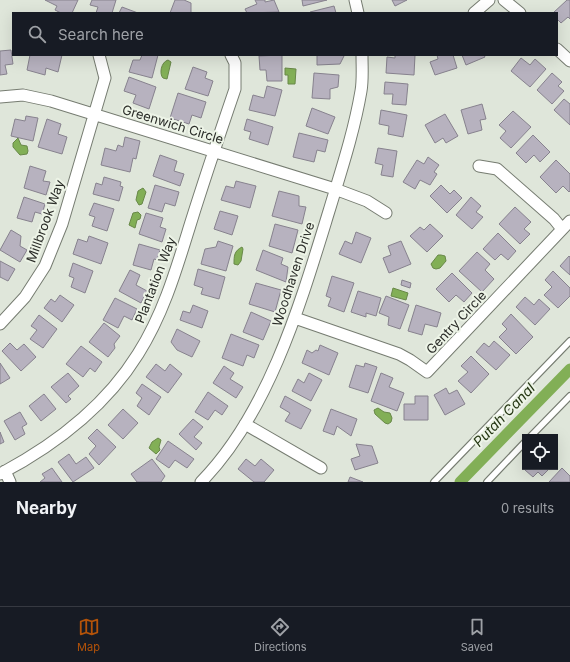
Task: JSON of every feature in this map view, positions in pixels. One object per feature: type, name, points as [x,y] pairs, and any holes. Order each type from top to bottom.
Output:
[{"type":"street","points":[[356,0],[358,12]]},
{"type":"street","points":[[475,12],[489,0]]},
{"type":"street","points":[[504,0],[519,12]]},
{"type":"street","points":[[558,50],[570,61]]},
{"type":"street","name":"Millbrook Way","points":[[0,324],[25,297],[45,266],[62,224],[105,78],[99,56]]},
{"type":"street","name":"Plantation Way","points":[[2,472],[35,454],[70,430],[106,396],[119,381],[138,354],[152,329],[171,285],[213,152],[235,89],[235,63],[232,56]]},
{"type":"street","name":"Woodhaven Drive","points":[[201,482],[230,449],[245,424],[265,386],[295,318],[349,147],[361,90],[362,56]]},
{"type":"street","name":"Greenwich Circle","points":[[0,98],[23,95],[51,101],[335,189],[367,201],[386,213]]},
{"type":"street","points":[[479,166],[496,169],[554,219],[566,225]]},
{"type":"street","name":"Gentry Circle","points":[[295,318],[399,354],[427,372],[566,225]]},
{"type":"street","points":[[245,424],[321,468]]},
{"type":"street","points":[[2,472],[10,482]]},
{"type":"lane","points":[[434,482],[570,341]]},
{"type":"lane","points":[[533,434],[570,396]]},
{"type":"lane","points":[[487,482],[522,445]]},
{"type":"shaded area","points":[[168,60],[171,62],[167,79],[163,78],[161,71],[162,66]]},
{"type":"shaded area","points":[[285,68],[296,69],[295,84],[288,84],[288,75],[285,75]]},
{"type":"shaded area","points":[[18,138],[21,145],[27,146],[27,154],[20,155],[13,147],[13,143]]},
{"type":"shaded area","points":[[143,188],[146,192],[142,204],[139,205],[136,200],[138,191]]},
{"type":"shaded area","points":[[138,212],[141,215],[140,219],[137,220],[135,228],[129,225],[133,213]]},
{"type":"shaded area","points":[[242,247],[241,261],[238,265],[234,264],[235,254],[237,250]]},
{"type":"shaded area","points":[[438,255],[445,256],[446,261],[440,268],[436,269],[433,268],[431,264]]},
{"type":"shaded area","points":[[393,288],[408,293],[406,300],[391,296]]},
{"type":"shaded area","points":[[378,408],[384,412],[390,413],[392,418],[391,422],[388,424],[385,423],[375,414],[374,410]]},
{"type":"shaded area","points":[[158,438],[161,440],[159,447],[160,450],[156,454],[149,448],[152,442]]},
{"type":"building","points":[[45,0],[78,0],[72,12],[59,12],[55,10],[57,6]]},
{"type":"building","points":[[92,0],[116,0],[112,12],[96,12],[98,7],[90,5]]},
{"type":"building","points":[[175,0],[184,0],[191,3],[191,12],[170,12]]},
{"type":"building","points":[[255,0],[265,0],[265,2],[274,0],[279,12],[246,12],[245,9],[257,4]]},
{"type":"building","points":[[302,0],[327,0],[303,6]]},
{"type":"building","points":[[392,0],[407,0],[395,6]]},
{"type":"building","points":[[567,0],[570,0],[570,19],[568,17],[561,23],[558,20],[558,12],[554,12]]},
{"type":"building","points":[[334,6],[336,12],[310,12]]},
{"type":"building","points":[[122,7],[135,12],[120,12]]},
{"type":"building","points":[[11,50],[13,64],[5,65],[7,74],[0,75],[0,51]]},
{"type":"building","points":[[30,56],[62,56],[58,72],[46,68],[45,75],[27,70]]},
{"type":"building","points":[[142,56],[158,56],[152,78],[129,72],[133,60],[140,60]]},
{"type":"building","points":[[259,56],[282,56],[282,81],[267,81],[266,70],[260,70]]},
{"type":"building","points":[[317,56],[344,56],[340,64],[317,65]]},
{"type":"building","points":[[395,56],[415,56],[414,75],[386,73],[387,57],[395,58]]},
{"type":"building","points":[[437,56],[453,56],[457,68],[435,75],[430,62],[438,59]]},
{"type":"building","points":[[462,56],[485,57],[466,65]]},
{"type":"building","points":[[521,58],[530,65],[535,59],[546,69],[530,87],[511,71]]},
{"type":"building","points":[[193,67],[207,72],[205,78],[213,81],[208,96],[185,89]]},
{"type":"building","points":[[314,73],[339,75],[338,87],[330,89],[330,99],[312,98]]},
{"type":"building","points":[[552,73],[562,82],[558,86],[564,91],[552,104],[537,90]]},
{"type":"building","points":[[129,77],[156,87],[149,109],[133,103],[136,95],[124,91]]},
{"type":"building","points":[[385,82],[408,84],[406,105],[392,104],[393,94],[384,94]]},
{"type":"building","points":[[267,86],[282,90],[275,116],[249,110],[253,95],[264,98]]},
{"type":"building","points":[[178,93],[206,102],[201,118],[192,115],[189,124],[170,118]]},
{"type":"building","points":[[564,99],[570,104],[570,125],[554,110]]},
{"type":"building","points":[[482,104],[486,119],[480,120],[482,130],[468,134],[461,110]]},
{"type":"building","points":[[312,108],[335,117],[328,134],[306,126]]},
{"type":"building","points":[[381,110],[407,115],[403,137],[388,134],[389,126],[379,124]]},
{"type":"building","points":[[513,111],[531,127],[511,148],[500,138],[506,131],[499,125]]},
{"type":"building","points":[[445,114],[458,136],[446,143],[443,138],[435,143],[425,125]]},
{"type":"building","points":[[26,116],[38,118],[33,141],[11,136],[15,119],[25,121]]},
{"type":"building","points":[[47,119],[61,124],[58,134],[67,137],[62,154],[38,147]]},
{"type":"building","points":[[247,119],[273,127],[268,145],[249,139],[251,132],[244,130]]},
{"type":"building","points":[[299,133],[328,140],[325,152],[317,150],[314,162],[293,157]]},
{"type":"building","points":[[533,135],[550,152],[540,162],[534,155],[526,163],[516,153]]},
{"type":"building","points":[[125,137],[140,141],[136,159],[133,158],[130,172],[101,165],[105,148],[116,151],[118,145],[123,147]]},
{"type":"building","points":[[378,148],[397,151],[393,177],[381,175],[383,165],[375,163]]},
{"type":"building","points":[[160,155],[177,161],[174,171],[184,174],[180,186],[153,176]]},
{"type":"building","points":[[428,157],[439,165],[434,172],[437,174],[430,185],[420,180],[415,189],[403,182],[417,160],[424,164]]},
{"type":"building","points":[[556,160],[570,174],[569,192],[563,186],[556,193],[540,177]]},
{"type":"building","points":[[30,166],[46,171],[43,181],[50,182],[46,195],[24,188]]},
{"type":"building","points":[[104,177],[121,182],[120,186],[123,187],[119,201],[93,194],[96,183],[102,185]]},
{"type":"building","points":[[236,181],[256,186],[250,208],[221,200],[226,186],[234,188]]},
{"type":"building","points":[[155,185],[179,192],[175,206],[165,203],[162,212],[148,208]]},
{"type":"building","points":[[441,185],[450,194],[454,190],[462,198],[447,213],[430,196]]},
{"type":"building","points":[[279,191],[299,196],[299,206],[306,207],[302,224],[272,216]]},
{"type":"building","points":[[24,197],[45,204],[42,214],[35,212],[32,222],[17,218]]},
{"type":"building","points":[[471,197],[481,206],[476,212],[483,217],[472,229],[456,215]]},
{"type":"building","points":[[94,203],[114,209],[107,231],[92,226],[95,217],[89,215]]},
{"type":"building","points":[[515,207],[531,222],[524,229],[530,234],[520,244],[499,224]]},
{"type":"building","points":[[220,211],[238,216],[232,235],[214,229]]},
{"type":"building","points":[[146,213],[163,218],[160,227],[166,229],[162,242],[139,234]]},
{"type":"building","points":[[275,224],[298,230],[292,253],[269,246]]},
{"type":"building","points":[[430,224],[443,236],[427,252],[410,236],[420,227],[424,230]]},
{"type":"building","points":[[11,230],[21,236],[20,246],[27,250],[20,262],[0,250]]},
{"type":"building","points":[[356,232],[371,238],[361,263],[339,254],[345,241],[352,244]]},
{"type":"building","points":[[498,233],[516,251],[508,260],[501,254],[495,260],[483,249]]},
{"type":"building","points":[[89,236],[108,243],[101,264],[73,254],[78,239],[87,242]]},
{"type":"building","points":[[218,241],[233,246],[226,271],[201,264],[205,249],[216,247]]},
{"type":"building","points":[[401,241],[411,264],[389,273],[383,258],[391,255],[388,246]]},
{"type":"building","points":[[139,244],[160,250],[157,260],[154,259],[151,270],[133,265]]},
{"type":"building","points":[[263,250],[283,258],[281,264],[288,267],[286,282],[256,270]]},
{"type":"building","points":[[477,252],[490,264],[485,270],[494,279],[482,292],[459,271]]},
{"type":"building","points":[[569,256],[570,257],[570,275],[560,266]]},
{"type":"building","points":[[0,261],[15,269],[8,281],[0,277]]},
{"type":"building","points":[[73,263],[93,271],[85,293],[71,287],[74,278],[69,276]]},
{"type":"building","points":[[198,269],[225,277],[219,299],[201,294],[203,288],[194,285]]},
{"type":"building","points":[[130,270],[140,275],[136,285],[147,291],[141,303],[119,291]]},
{"type":"building","points":[[553,271],[570,288],[570,296],[558,308],[544,295],[552,287],[545,280]]},
{"type":"building","points":[[452,273],[472,293],[464,302],[456,295],[449,302],[436,289]]},
{"type":"building","points":[[332,276],[354,283],[344,312],[328,306],[331,298],[326,296]]},
{"type":"building","points":[[402,280],[411,283],[410,288],[401,285]]},
{"type":"building","points":[[256,283],[281,290],[275,312],[249,304]]},
{"type":"building","points":[[358,291],[381,298],[376,316],[366,313],[366,317],[351,312]]},
{"type":"building","points":[[60,295],[74,305],[62,322],[44,308],[51,299],[55,302]]},
{"type":"building","points":[[386,296],[409,305],[400,329],[388,325],[389,317],[379,313]]},
{"type":"building","points":[[525,297],[534,305],[539,299],[550,309],[535,325],[516,307]]},
{"type":"building","points":[[115,298],[137,309],[132,320],[124,316],[118,328],[103,320]]},
{"type":"building","points":[[193,305],[208,311],[202,328],[180,320],[183,311],[190,313]]},
{"type":"building","points":[[416,305],[441,313],[437,327],[425,324],[422,335],[408,331]]},
{"type":"building","points":[[251,312],[271,321],[263,340],[243,332]]},
{"type":"building","points":[[511,314],[533,337],[516,354],[499,337],[507,329],[502,324]]},
{"type":"building","points":[[39,315],[57,329],[43,348],[30,339],[37,330],[31,326]]},
{"type":"building","points":[[104,323],[120,336],[114,344],[115,348],[108,357],[89,342]]},
{"type":"building","points":[[177,329],[200,341],[192,357],[177,350],[171,342]]},
{"type":"building","points":[[231,334],[259,345],[254,358],[247,355],[243,366],[222,358]]},
{"type":"building","points":[[494,341],[510,355],[496,370],[476,352],[484,343],[489,347]]},
{"type":"building","points":[[10,343],[17,350],[24,344],[36,357],[21,371],[2,351]]},
{"type":"building","points":[[320,345],[338,353],[329,375],[302,363],[307,350],[312,353],[316,350],[318,351]]},
{"type":"building","points":[[81,346],[102,362],[95,372],[90,368],[83,377],[66,364]]},
{"type":"building","points":[[471,356],[489,374],[471,393],[458,381],[468,372],[461,366]]},
{"type":"building","points":[[0,363],[10,378],[0,384]]},
{"type":"building","points":[[365,363],[377,367],[368,393],[349,387],[356,365],[364,367]]},
{"type":"building","points":[[156,364],[165,371],[170,364],[182,374],[168,393],[146,377]]},
{"type":"building","points":[[224,366],[234,373],[230,379],[243,387],[236,398],[213,383]]},
{"type":"building","points":[[68,373],[79,386],[68,396],[71,399],[66,403],[51,387]]},
{"type":"building","points":[[309,373],[322,380],[311,401],[292,391],[298,379],[304,383]]},
{"type":"building","points":[[381,373],[393,378],[389,387],[404,393],[397,411],[371,401]]},
{"type":"building","points":[[142,384],[161,397],[149,415],[137,406],[142,398],[136,393]]},
{"type":"building","points":[[446,388],[449,394],[457,390],[465,404],[445,415],[434,395]]},
{"type":"building","points":[[208,392],[228,406],[222,415],[215,410],[208,420],[195,412]]},
{"type":"building","points":[[44,394],[56,409],[41,421],[29,406]]},
{"type":"building","points":[[285,396],[311,410],[301,429],[285,421],[290,413],[280,407]]},
{"type":"building","points":[[415,396],[428,396],[428,420],[404,420],[404,404],[415,404]]},
{"type":"building","points":[[123,409],[138,423],[123,439],[108,425]]},
{"type":"building","points":[[331,409],[357,419],[351,436],[337,426],[334,435],[323,431]]},
{"type":"building","points":[[20,412],[27,424],[22,427],[25,434],[15,440],[4,421]]},
{"type":"building","points":[[193,419],[203,427],[194,437],[202,443],[196,450],[179,434]]},
{"type":"building","points":[[97,429],[116,447],[99,465],[89,454],[96,446],[88,438]]},
{"type":"building","points":[[0,432],[4,442],[0,444]]},
{"type":"building","points":[[168,441],[194,459],[187,468],[175,460],[169,468],[156,459]]},
{"type":"building","points":[[356,444],[372,446],[378,463],[355,470],[351,459],[360,456]]},
{"type":"building","points":[[69,454],[76,464],[86,457],[94,468],[73,482],[58,462]]},
{"type":"building","points":[[152,459],[165,476],[161,482],[137,482],[131,474]]},
{"type":"building","points":[[246,459],[255,466],[261,459],[274,470],[264,482],[254,482],[238,469]]},
{"type":"building","points":[[52,468],[62,482],[40,482],[45,478],[42,474]]},
{"type":"building","points":[[562,468],[570,476],[570,482],[549,482]]},
{"type":"building","points":[[525,470],[548,470],[542,476],[538,472],[533,477]]},
{"type":"building","points":[[350,477],[363,482],[348,482]]},
{"type":"waterway","name":"Putah Canal","points":[[460,482],[570,369]]}]
